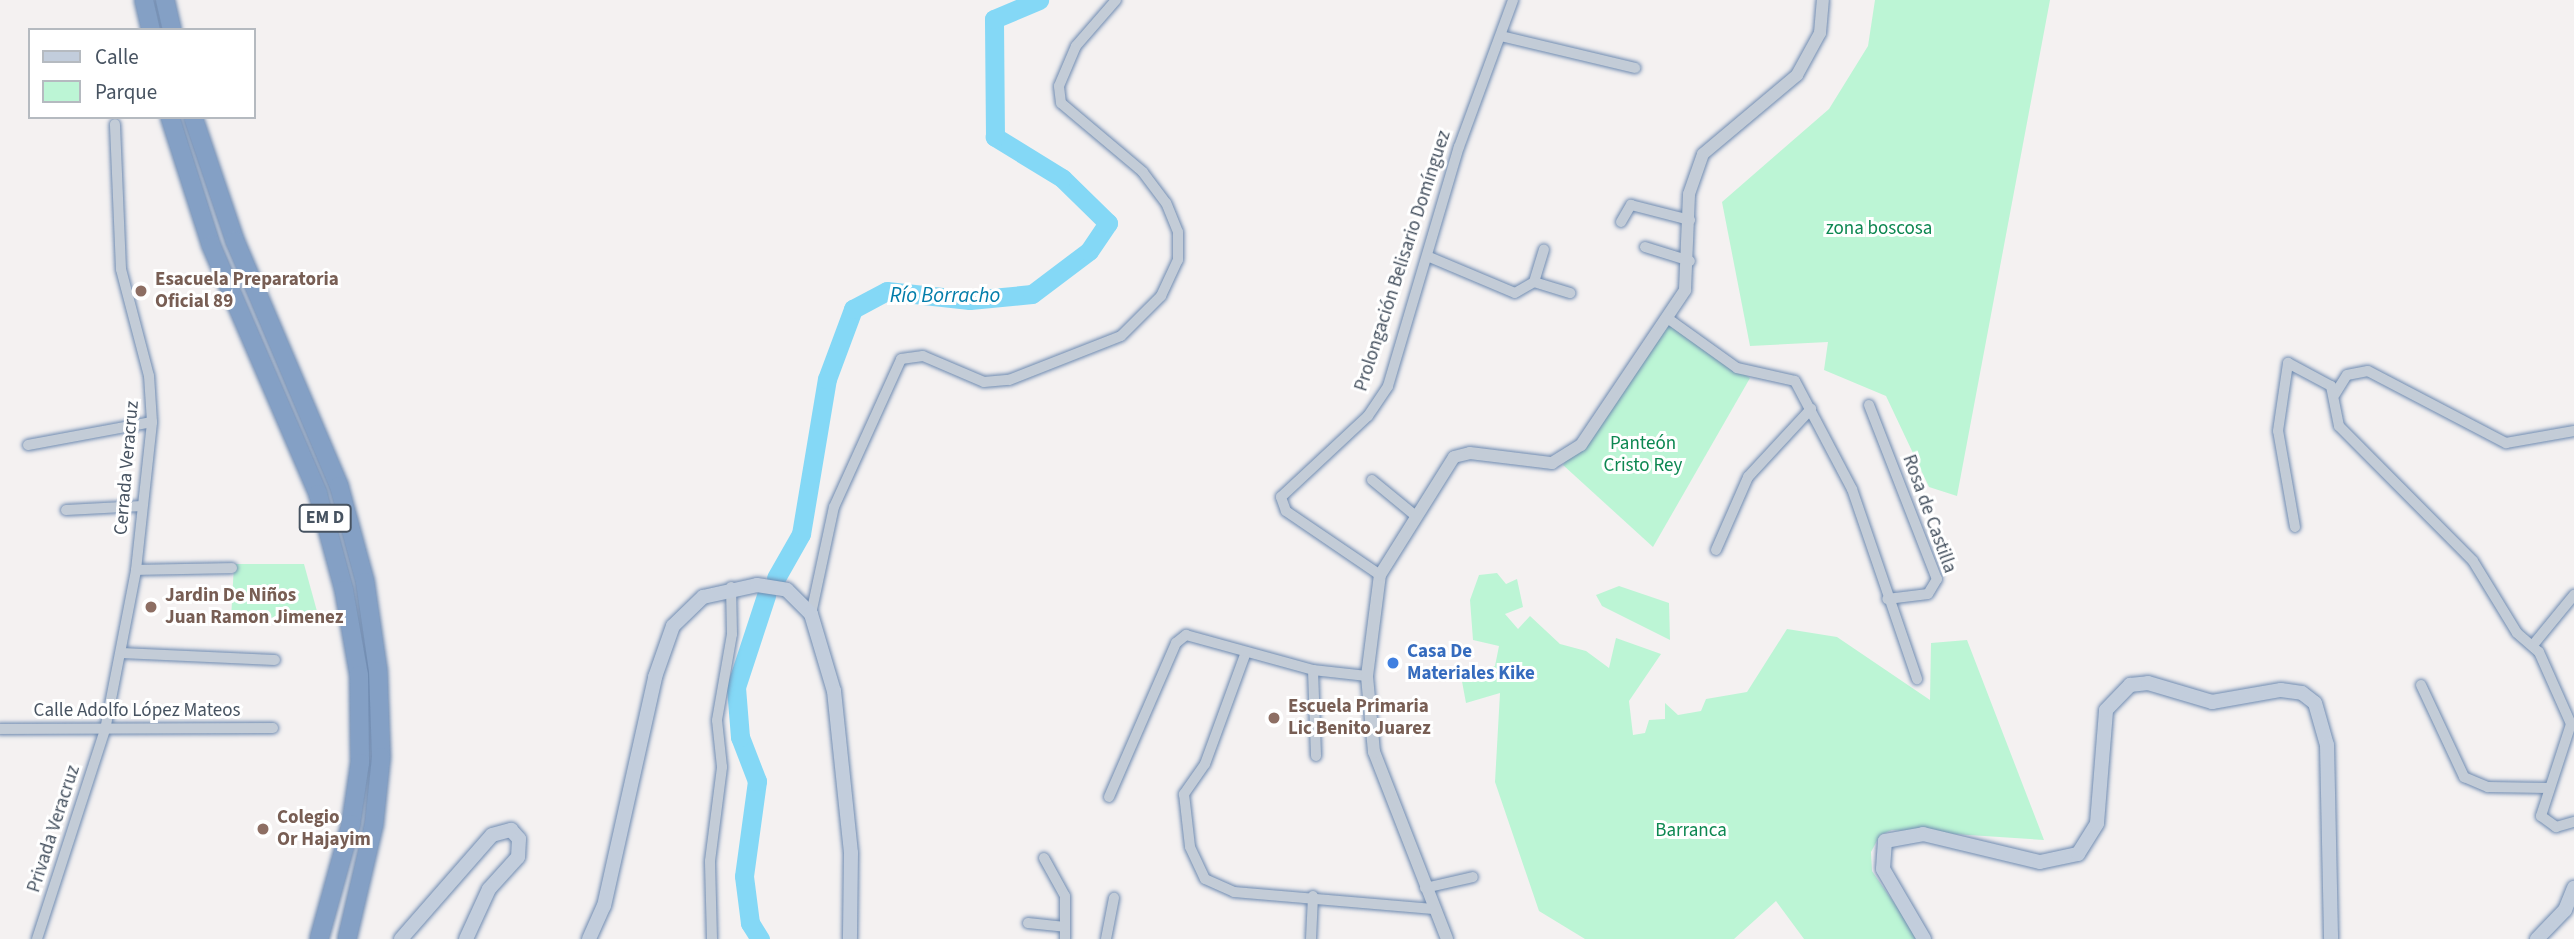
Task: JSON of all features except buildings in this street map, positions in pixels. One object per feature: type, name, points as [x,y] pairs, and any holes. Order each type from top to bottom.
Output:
[{"type":"highway","points":[[144,0],[150,28]]},
{"type":"highway","points":[[165,0],[172,28]]},
{"type":"highway","name":"EM D","points":[[171,119],[211,245],[318,494],[344,590],[359,675],[360,763],[351,824],[319,939]]},
{"type":"highway","name":"EM D","points":[[194,119],[235,241],[339,486],[365,582],[378,671],[381,757],[374,824],[347,939]]},
{"type":"main road","points":[[589,939],[604,906],[663,650],[691,606],[731,587],[787,590],[811,614],[841,728],[850,939]]},
{"type":"main road","points":[[1924,939],[1883,869],[1885,841],[1923,834],[2040,862],[2078,854],[2097,823],[2106,709],[2130,685],[2148,683],[2212,702],[2281,690],[2302,693],[2315,703],[2327,745],[2331,939]]},
{"type":"main road","points":[[401,939],[492,835],[511,830],[519,839],[518,857],[489,889],[466,939]]},
{"type":"main road","points":[[2537,939],[2565,910],[2574,888]]},
{"type":"street","points":[[811,614],[834,508],[901,359],[923,356],[984,382],[1009,380],[1121,336],[1161,296],[1178,260],[1178,232],[1166,203],[1143,172],[1061,103],[1059,86],[1076,46],[1115,0]]},
{"type":"street","name":"Prolongación Belisario Domínguez","points":[[1380,575],[1286,511],[1281,497],[1380,402],[1513,0]]},
{"type":"street","points":[[1447,939],[1433,909],[1374,752],[1367,676],[1380,575],[1462,453],[1522,463],[1571,456],[1670,320],[1691,261],[1689,194],[1703,153],[1797,75],[1820,33],[1824,0]]},
{"type":"street","points":[[1501,36],[1635,68]]},
{"type":"street","name":"Cerrada Veracruz","points":[[105,730],[136,570],[152,422],[149,376],[121,269],[115,124]]},
{"type":"street","points":[[1621,222],[1631,205],[1690,220]]},
{"type":"street","points":[[1645,247],[1691,261]]},
{"type":"street","points":[[1534,282],[1544,249]]},
{"type":"street","points":[[1427,256],[1506,292],[1534,282],[1570,292]]},
{"type":"street","points":[[1670,320],[1737,368],[1788,376],[1811,408],[1852,489],[1887,599],[1917,679]]},
{"type":"street","points":[[2295,527],[2278,431],[2283,365],[2294,364],[2335,394]]},
{"type":"street","points":[[2574,431],[2506,443],[2368,371],[2347,375],[2335,394],[2339,426],[2473,561],[2517,632],[2533,645],[2571,724],[2548,788],[2542,820],[2556,827],[2574,822]]},
{"type":"street","name":"Rosa de Castilla","points":[[1870,405],[1937,579],[1928,594],[1887,599]]},
{"type":"street","points":[[1716,550],[1748,477],[1811,408]]},
{"type":"street","points":[[28,445],[152,422]]},
{"type":"street","points":[[1372,480],[1417,517]]},
{"type":"street","points":[[66,510],[142,506]]},
{"type":"street","points":[[136,570],[232,568]]},
{"type":"street","points":[[712,939],[710,862],[722,768],[717,720],[732,634],[731,587]]},
{"type":"street","points":[[2533,645],[2574,595]]},
{"type":"street","points":[[1109,797],[1176,643],[1186,635],[1313,670],[1367,676]]},
{"type":"street","points":[[1246,652],[1205,764],[1184,794],[1190,847],[1205,879],[1220,888],[1433,909]]},
{"type":"street","points":[[121,653],[275,660]]},
{"type":"street","points":[[1313,670],[1316,756]]},
{"type":"street","points":[[2421,685],[2464,777],[2488,787],[2548,788]]},
{"type":"street","name":"Calle Adolfo López Mateos","points":[[0,729],[273,728]]},
{"type":"street","name":"Privada Veracruz","points":[[37,939],[105,730]]},
{"type":"street","points":[[1044,858],[1065,897],[1065,939]]},
{"type":"street","points":[[1425,888],[1473,877]]},
{"type":"street","points":[[1311,939],[1313,896]]},
{"type":"street","points":[[1107,939],[1114,898]]},
{"type":"street","points":[[1028,923],[1065,927]]},
{"type":"green space","name":"zona boscosa","points":[[1875,0],[2050,0],[1957,496],[1929,487],[1886,396],[1824,370],[1828,342],[1750,346],[1722,202],[1829,109],[1868,46]]},
{"type":"green space","name":"Panteón Cristo Rey","points":[[1668,323],[1750,378],[1653,547],[1563,465]]},
{"type":"green space","points":[[234,564],[304,564],[318,615],[231,620]]},
{"type":"green space","name":"Barranca","points":[[1497,573],[1506,584],[1517,579],[1523,607],[1505,614],[1518,629],[1530,616],[1560,644],[1586,651],[1609,668],[1616,638],[1661,654],[1629,701],[1633,735],[1645,733],[1649,720],[1665,719],[1665,703],[1678,715],[1701,711],[1706,699],[1747,692],[1787,629],[1837,637],[1930,700],[1931,643],[1967,640],[2044,840],[1892,830],[1880,835],[1871,852],[1872,871],[1919,939],[1804,939],[1776,901],[1734,939],[1585,939],[1539,911],[1495,782],[1500,693],[1466,703],[1461,676],[1495,666],[1499,646],[1473,640],[1470,600],[1479,575]]},
{"type":"green space","points":[[1619,586],[1669,603],[1670,640],[1602,606],[1596,595]]},
{"type":"waterway","name":"Río Borracho","points":[[776,578],[801,534],[827,379],[853,309],[887,291],[970,300],[1032,294],[1089,251],[1108,223],[1062,178],[995,137],[994,19],[1039,0]]},
{"type":"waterway","name":"Río Borracho","points":[[760,939],[750,923],[744,876],[757,781],[740,737],[736,687],[766,596]]},
{"type":"place","name":"Esacuela Preparatoria Oficial 89","points":[[141,291]]},
{"type":"place","name":"Jardin De Niños Juan Ramon Jimenez","points":[[151,607]]},
{"type":"place","name":"Casa De Materiales Kike","points":[[1393,663]]},
{"type":"place","name":"Escuela Primaria Lic Benito Juarez","points":[[1274,718]]},
{"type":"place","name":"Colegio Or Hajayim","points":[[263,829]]}]
